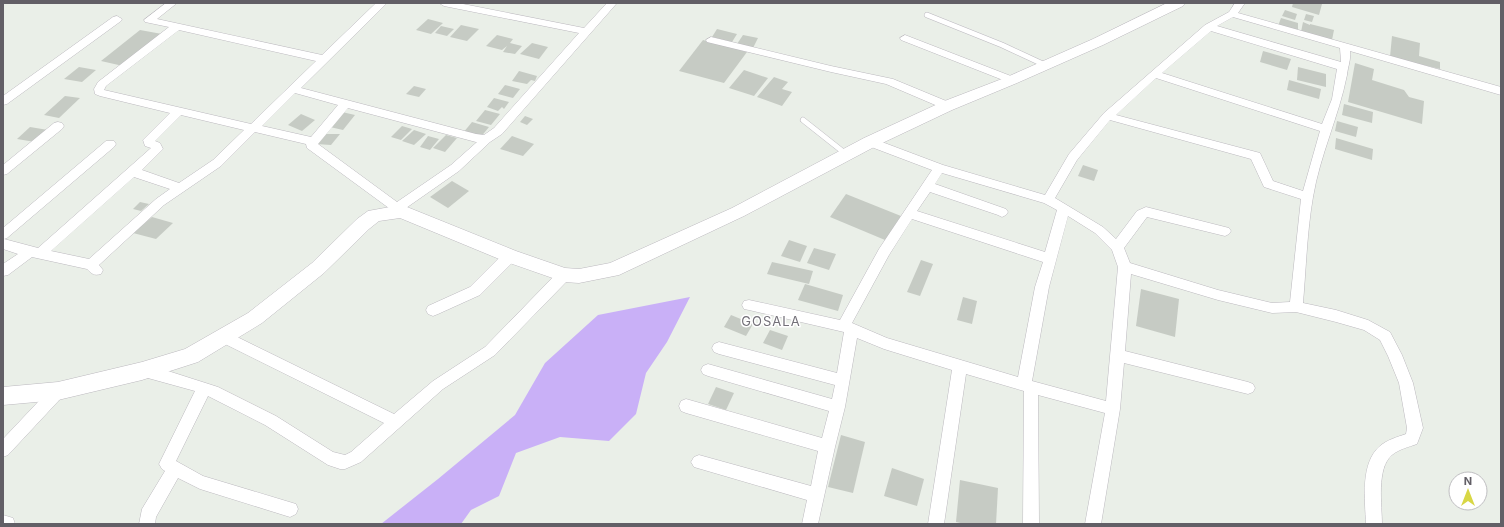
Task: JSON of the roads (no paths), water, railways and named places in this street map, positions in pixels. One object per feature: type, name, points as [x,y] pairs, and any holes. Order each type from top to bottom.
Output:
[{"type":"main road","points":[[3,396],[58,391],[142,371],[191,356],[255,318],[318,268],[363,224],[374,216],[399,210],[510,256],[564,275],[579,276],[613,270],[738,212],[870,142],[947,106],[1045,66],[1178,3]]},
{"type":"street","points":[[172,3],[149,20],[324,59]]},
{"type":"street","points":[[3,244],[94,268],[160,202],[217,163],[382,3]]},
{"type":"street","points":[[444,3],[587,32]]},
{"type":"street","points":[[483,11],[490,3]]},
{"type":"street","points":[[345,104],[311,145],[399,210],[460,164],[475,152],[486,139],[498,131],[612,3]]},
{"type":"street","points":[[1048,200],[1073,157],[1108,116],[1154,74],[1209,28],[1232,14],[1240,3]]},
{"type":"street","points":[[1232,14],[1501,91]]},
{"type":"street","points":[[3,101],[117,19]]},
{"type":"street","points":[[177,26],[102,84],[99,92],[179,112],[314,142]]},
{"type":"street","points":[[1209,28],[1343,67]]},
{"type":"street","points":[[905,38],[1012,80]]},
{"type":"street","points":[[711,40],[831,69],[889,81],[947,106]]},
{"type":"street","points":[[1296,308],[1307,197],[1326,129],[1337,99],[1343,67],[1346,62],[1345,46]]},
{"type":"street","points":[[1154,74],[1326,129]]},
{"type":"street","points":[[292,89],[476,138],[486,139]]},
{"type":"street","points":[[3,271],[35,253],[133,172],[157,149],[156,146],[149,143],[151,137],[179,112]]},
{"type":"street","points":[[1108,116],[1256,156],[1268,184],[1307,197]]},
{"type":"street","points":[[3,171],[58,126]]},
{"type":"street","points":[[870,142],[940,168],[1048,200],[1064,208],[1099,230],[1117,247],[1125,267],[1118,355],[1113,409],[1093,524]]},
{"type":"street","points":[[3,235],[110,144]]},
{"type":"street","points":[[810,524],[827,447],[838,407],[848,328],[884,252],[940,168]]},
{"type":"street","points":[[133,172],[180,188]]},
{"type":"street","points":[[927,186],[1002,212]]},
{"type":"street","points":[[1031,524],[1028,386],[1042,288],[1064,208]]},
{"type":"street","points":[[1117,247],[1141,214],[1146,212],[1225,231]]},
{"type":"street","points":[[909,213],[1050,259]]},
{"type":"street","points":[[433,310],[475,291],[510,256]]},
{"type":"street","points":[[1125,267],[1218,295],[1272,308],[1296,308],[1336,316],[1368,326],[1385,336],[1398,362],[1406,383],[1414,428],[1412,439],[1392,447],[1382,453],[1376,463],[1374,474],[1374,524]]},
{"type":"street","points":[[142,371],[184,381],[204,388],[254,411],[337,462],[345,462],[356,457],[438,385],[490,351],[564,275]]},
{"type":"street","points":[[749,305],[848,328],[884,343],[1028,386],[1113,409]]},
{"type":"street","points":[[224,336],[396,422]]},
{"type":"street","points":[[719,348],[842,381]]},
{"type":"street","points":[[1118,355],[1248,388]]},
{"type":"street","points":[[936,524],[960,366]]},
{"type":"street","points":[[708,370],[838,407]]},
{"type":"street","points":[[204,388],[167,464],[200,482],[290,509]]},
{"type":"street","points":[[3,450],[58,391]]},
{"type":"street","points":[[686,406],[827,447]]},
{"type":"street","points":[[699,462],[816,495]]},
{"type":"street","points":[[147,524],[148,515],[175,468]]},
{"type":"street","points":[[3,523],[7,524]]},
{"type":"lane","points":[[927,15],[1002,45],[1045,66]]},
{"type":"lane","points":[[803,120],[846,154]]},
{"type":"district","name":"GOSALA","points":[[771,321]]}]
